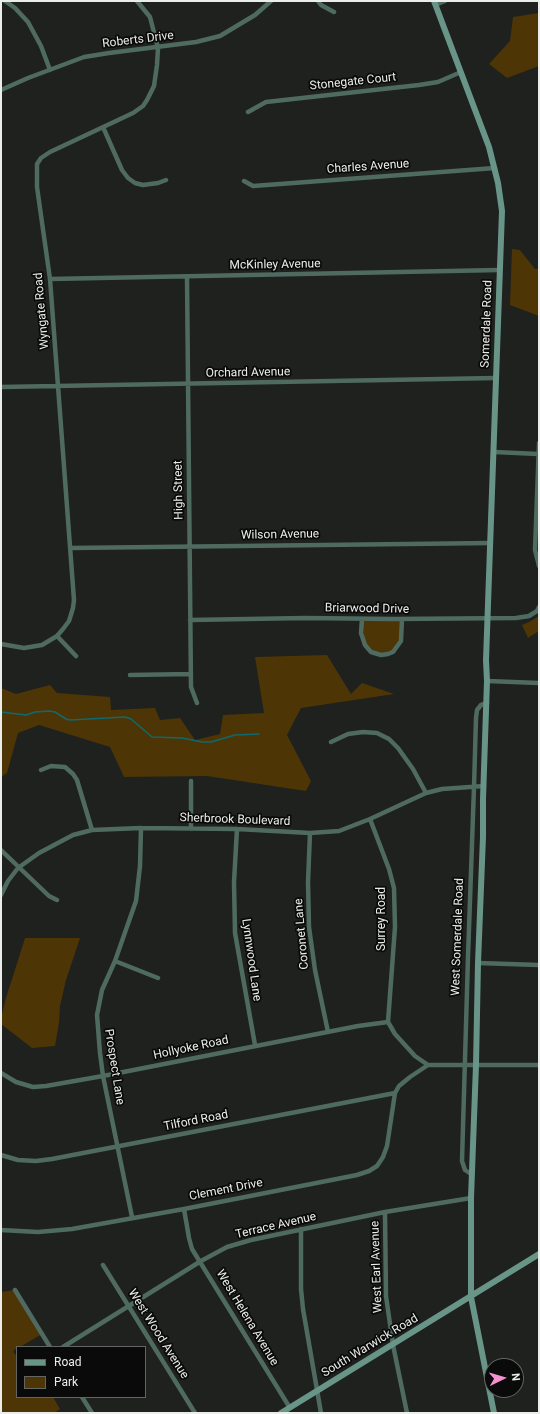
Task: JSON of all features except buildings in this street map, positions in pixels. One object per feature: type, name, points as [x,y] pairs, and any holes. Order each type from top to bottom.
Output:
[{"type":"main road","name":"Somerdale Road","points":[[434,3],[478,117],[495,168],[502,211],[486,660]]},
{"type":"main road","name":"West Somerdale Road","points":[[486,660],[487,703],[476,1065],[471,1174],[471,1297],[494,1413]]},
{"type":"main road","name":"South Warwick Road","points":[[281,1413],[539,1254]]},
{"type":"street","points":[[5,1],[15,8],[28,22],[41,46],[50,70]]},
{"type":"street","name":"Wyngate Road","points":[[57,636],[69,621],[74,600],[50,279],[37,187],[37,164],[41,158],[50,152],[134,113],[143,106],[147,100],[154,86],[158,65],[158,48],[150,17],[137,1]]},
{"type":"street","name":"Roberts Drive","points":[[1,90],[84,57],[158,48],[196,42],[220,36],[255,15],[271,1]]},
{"type":"street","points":[[318,1],[321,5],[334,12]]},
{"type":"street","points":[[434,3],[445,1]]},
{"type":"street","name":"Stonegate Court","points":[[248,112],[266,102],[419,85],[438,82],[461,72]]},
{"type":"street","points":[[103,127],[122,170],[128,178],[135,183],[143,185],[158,183],[166,180]]},
{"type":"street","name":"Charles Avenue","points":[[244,180],[254,186],[495,168]]},
{"type":"street","name":"McKinley Avenue","points":[[50,279],[499,270]]},
{"type":"street","name":"High Street","points":[[187,276],[190,674],[191,687],[197,703]]},
{"type":"street","name":"Orchard Avenue","points":[[1,387],[496,378]]},
{"type":"street","points":[[539,443],[538,519],[535,550],[539,566]]},
{"type":"street","points":[[494,452],[538,454]]},
{"type":"street","name":"Wilson Avenue","points":[[70,548],[491,543]]},
{"type":"street","name":"Briarwood Drive","points":[[190,620],[305,618],[516,618],[529,616],[539,607]]},
{"type":"street","points":[[362,619],[361,633],[364,645],[371,652],[381,655],[393,652],[402,641],[402,619]]},
{"type":"street","points":[[1,644],[32,648],[42,645],[57,636],[76,656]]},
{"type":"street","points":[[130,674],[190,674]]},
{"type":"street","points":[[487,681],[539,683]]},
{"type":"street","name":"West Somerdale Road","points":[[471,1174],[465,1170],[462,1162],[476,718],[477,710],[481,705],[487,703]]},
{"type":"street","points":[[331,742],[348,734],[363,732],[377,733],[389,739],[398,748],[413,769],[426,793]]},
{"type":"street","points":[[41,770],[51,766],[65,767],[73,774],[77,780],[92,830]]},
{"type":"street","points":[[191,781],[191,829]]},
{"type":"street","name":"Sherbrook Boulevard","points":[[1,895],[8,880],[18,868],[39,853],[73,835],[92,830],[141,828],[310,833],[339,831],[370,819],[426,793],[442,789],[484,786]]},
{"type":"street","name":"Surrey Road","points":[[370,819],[390,869],[394,888],[395,927],[388,1022]]},
{"type":"street","name":"Prospect Lane","points":[[132,1217],[103,1076],[97,1015],[102,990],[115,961],[136,901],[140,866],[141,828]]},
{"type":"street","name":"Lynnwood Lane","points":[[237,830],[234,882],[235,932],[255,1045]]},
{"type":"street","name":"Coronet Lane","points":[[310,833],[308,882],[309,927],[315,970],[328,1032]]},
{"type":"street","points":[[1,850],[18,868],[49,896],[57,900]]},
{"type":"street","points":[[115,961],[158,978]]},
{"type":"street","points":[[478,963],[539,965]]},
{"type":"street","points":[[388,1022],[395,1034],[415,1056],[428,1065]]},
{"type":"street","name":"Hollyoke Road","points":[[1,1073],[16,1082],[33,1087],[103,1076],[255,1045],[388,1022]]},
{"type":"street","points":[[395,1093],[399,1086],[428,1065],[539,1065]]},
{"type":"street","name":"Tilford Road","points":[[1,1155],[18,1160],[52,1160],[395,1093]]},
{"type":"street","name":"Clement Drive","points":[[1,1230],[38,1232],[72,1229],[132,1217],[184,1209],[357,1175],[369,1171],[377,1166],[383,1157],[387,1146],[395,1093]]},
{"type":"street","name":"Terrace Avenue","points":[[65,1346],[201,1261],[227,1247],[251,1240],[385,1212],[471,1198]]},
{"type":"street","name":"West Helena Avenue","points":[[184,1209],[192,1249],[201,1261],[290,1408]]},
{"type":"street","name":"West Earl Avenue","points":[[385,1212],[386,1296],[393,1345],[407,1413]]},
{"type":"street","points":[[301,1229],[303,1309],[321,1413]]},
{"type":"street","name":"West Wood Avenue","points":[[103,1265],[195,1413]]},
{"type":"street","points":[[15,1290],[49,1346]]},
{"type":"street","points":[[83,1398],[92,1413]]},
{"type":"green space","points":[[539,13],[539,66],[507,78],[489,64],[510,41],[513,17]]},
{"type":"green space","points":[[512,249],[520,250],[535,269],[539,269],[539,316],[510,305]]},
{"type":"green space","points":[[539,616],[539,631],[528,638],[522,625]]},
{"type":"green space","points":[[362,619],[402,619],[402,635],[393,652],[375,654],[365,645]]},
{"type":"green space","points":[[327,655],[351,694],[362,683],[394,694],[301,708],[287,735],[311,781],[306,791],[207,776],[124,777],[110,747],[39,725],[18,733],[7,773],[1,777],[1,688],[16,694],[50,685],[57,693],[110,697],[111,710],[155,708],[160,720],[180,718],[195,740],[220,734],[223,715],[264,713],[255,657]]},
{"type":"green space","points":[[25,938],[80,938],[66,980],[60,1006],[55,1046],[32,1048],[1,1024],[6,998]]},
{"type":"green space","points":[[15,1290],[42,1334],[22,1346],[16,1346],[16,1349],[13,1351],[16,1356],[16,1398],[54,1398],[60,1409],[54,1413],[1,1413],[1,1292]]},
{"type":"waterway","points":[[1,712],[26,715],[35,712],[49,711],[55,712],[70,720],[125,717],[131,719],[152,737],[182,738],[202,742],[211,742],[235,735],[259,734]]}]
